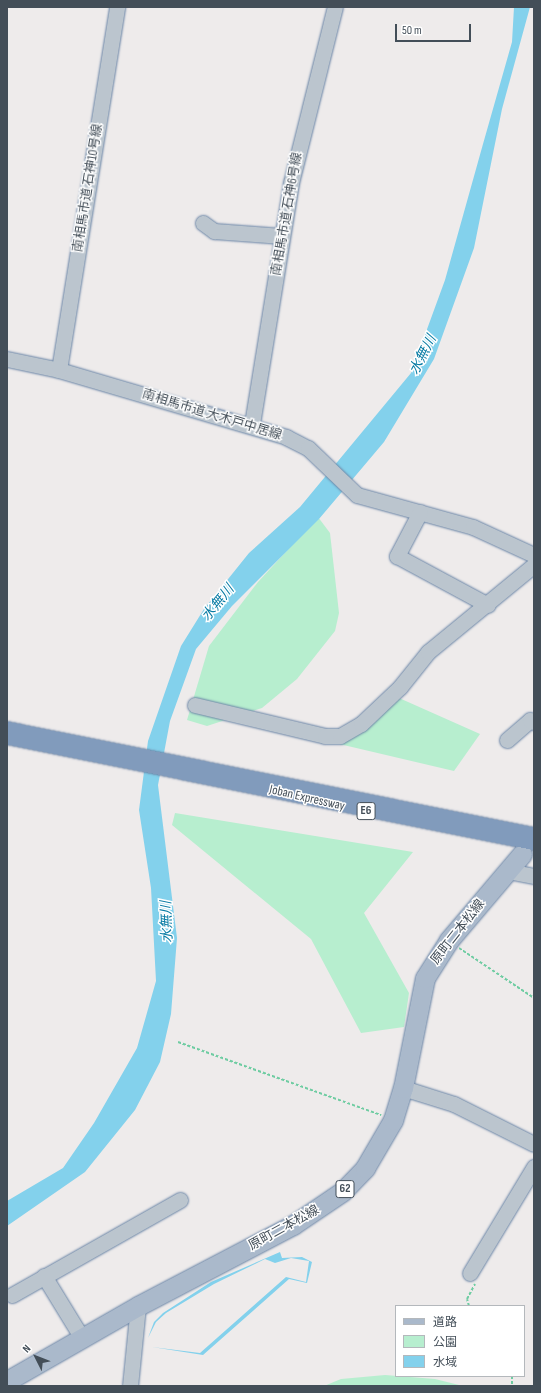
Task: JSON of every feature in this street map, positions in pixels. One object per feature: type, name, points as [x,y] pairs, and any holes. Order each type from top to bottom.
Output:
[{"type":"highway","name":"Joban Expressway","points":[[7,733],[198,773],[530,847]]},
{"type":"main road","name":"原町二本松線","points":[[7,1381],[138,1306],[321,1208],[365,1168],[393,1120],[403,1088],[419,998],[425,978],[449,940],[530,847]]},
{"type":"street","name":"南相馬市道 石神10号線","points":[[59,370],[116,7]]},
{"type":"street","name":"南相馬市道 石神6号線","points":[[252,424],[291,183],[335,7]]},
{"type":"street","points":[[203,223],[214,231],[282,236]]},
{"type":"street","name":"南相馬市道 大木戸中居線","points":[[7,359],[59,370],[252,424],[286,436],[323,460],[357,495],[420,512],[496,536],[534,555]]},
{"type":"street","points":[[420,512],[397,556],[488,605]]},
{"type":"street","points":[[196,705],[325,736],[340,736],[361,724],[400,687],[428,652],[488,605],[534,565]]},
{"type":"street","points":[[507,740],[530,720],[534,722]]},
{"type":"street","points":[[508,871],[534,876]]},
{"type":"street","points":[[403,1088],[454,1104],[534,1144]]},
{"type":"street","points":[[470,1273],[534,1168]]},
{"type":"street","points":[[12,1295],[180,1200]]},
{"type":"street","points":[[44,1276],[82,1338]]},
{"type":"street","points":[[130,1386],[138,1306]]},
{"type":"path","points":[[449,940],[534,998]]},
{"type":"path","points":[[178,1042],[393,1120]]},
{"type":"path","points":[[469,1305],[467,1299],[476,1281],[470,1273]]},
{"type":"green space","points":[[318,517],[330,533],[339,613],[335,631],[297,679],[262,708],[207,726],[187,720],[209,646],[258,582]]},
{"type":"green space","points":[[399,698],[480,734],[454,771],[335,743]]},
{"type":"green space","points":[[175,813],[413,852],[364,913],[409,993],[404,1027],[361,1033],[311,939],[172,825]]},
{"type":"green space","points":[[385,1375],[435,1379],[463,1386],[324,1386],[341,1379]]},
{"type":"water","name":"水無川","points":[[514,7],[530,7],[502,109],[474,248],[434,359],[384,442],[319,519],[232,606],[196,649],[170,721],[158,785],[177,938],[171,1014],[160,1062],[135,1110],[85,1172],[7,1226],[7,1201],[63,1168],[94,1123],[137,1048],[156,981],[151,888],[139,810],[148,741],[181,646],[204,609],[249,553],[300,507],[411,373],[445,280],[512,42]]},
{"type":"water","points":[[280,1252],[282,1258],[302,1257],[312,1262],[307,1283],[289,1279],[203,1355],[152,1347],[200,1353],[286,1277],[306,1282],[309,1261],[291,1258],[275,1263],[265,1259],[214,1284],[166,1313],[156,1322],[148,1338],[154,1322],[163,1313],[211,1282]]}]
